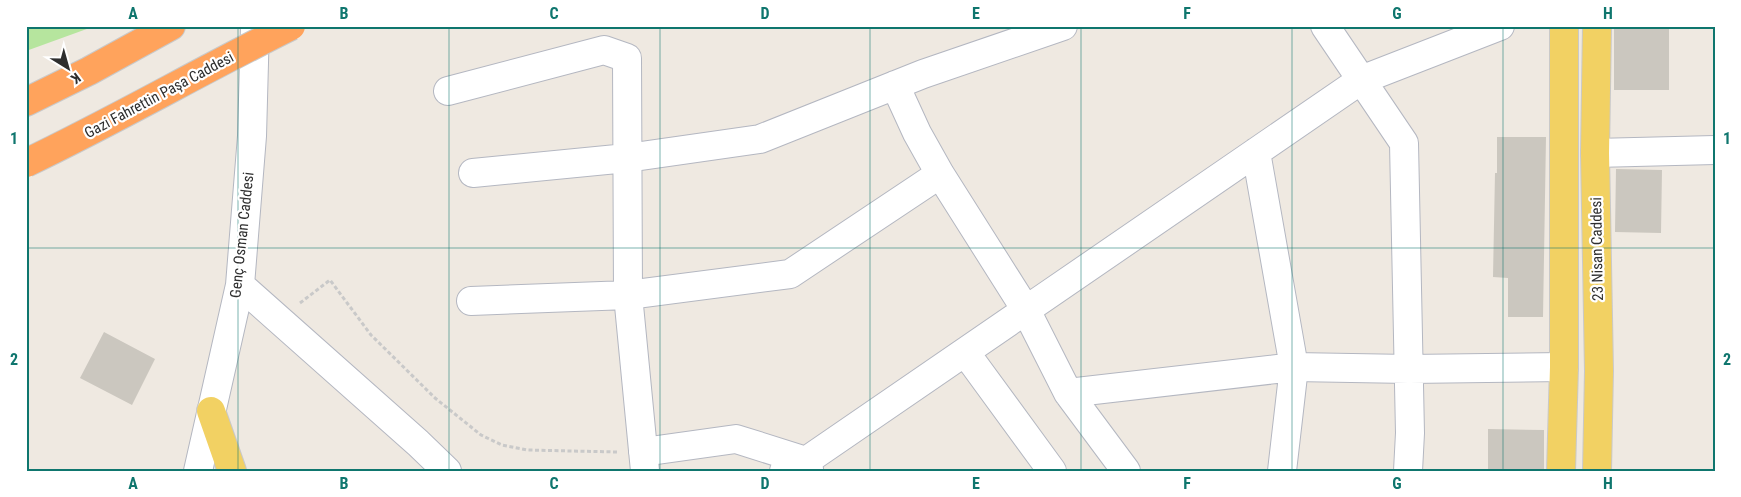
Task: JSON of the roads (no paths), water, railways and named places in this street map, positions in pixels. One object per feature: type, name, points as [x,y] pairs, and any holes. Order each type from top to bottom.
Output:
[{"type":"highway","points":[[26,102],[89,71],[171,26]]},
{"type":"highway","name":"Gazi Fahrettin Paşa Caddesi","points":[[26,163],[84,135],[246,48],[292,26]]},
{"type":"main road","points":[[1561,471],[1564,367],[1564,26]]},
{"type":"main road","name":"23 Nisan Caddesi","points":[[1597,26],[1595,153],[1599,366],[1597,471]]},
{"type":"main road","points":[[1564,367],[1599,366]]},
{"type":"main road","points":[[211,411],[232,471]]},
{"type":"street","name":"Genç Osman Caddesi","points":[[198,471],[240,285],[252,136],[255,26]]},
{"type":"street","points":[[473,173],[627,158],[760,139],[895,85],[1064,26]]},
{"type":"street","points":[[1325,26],[1404,143],[1410,433],[1408,471]]},
{"type":"street","points":[[448,91],[604,50],[627,58],[628,295],[644,461],[736,439],[800,468],[1361,80],[1500,26]]},
{"type":"street","points":[[895,85],[917,132],[940,174],[1026,310],[1068,393],[1126,471]]},
{"type":"street","points":[[1595,153],[1715,150]]},
{"type":"street","points":[[1256,152],[1294,367],[1282,471]]},
{"type":"street","points":[[471,301],[628,295],[790,274],[940,174]]},
{"type":"street","points":[[240,285],[418,442],[447,471]]},
{"type":"street","points":[[966,352],[1047,469]]},
{"type":"street","points":[[1068,393],[1294,367],[1409,369],[1564,367]]}]
